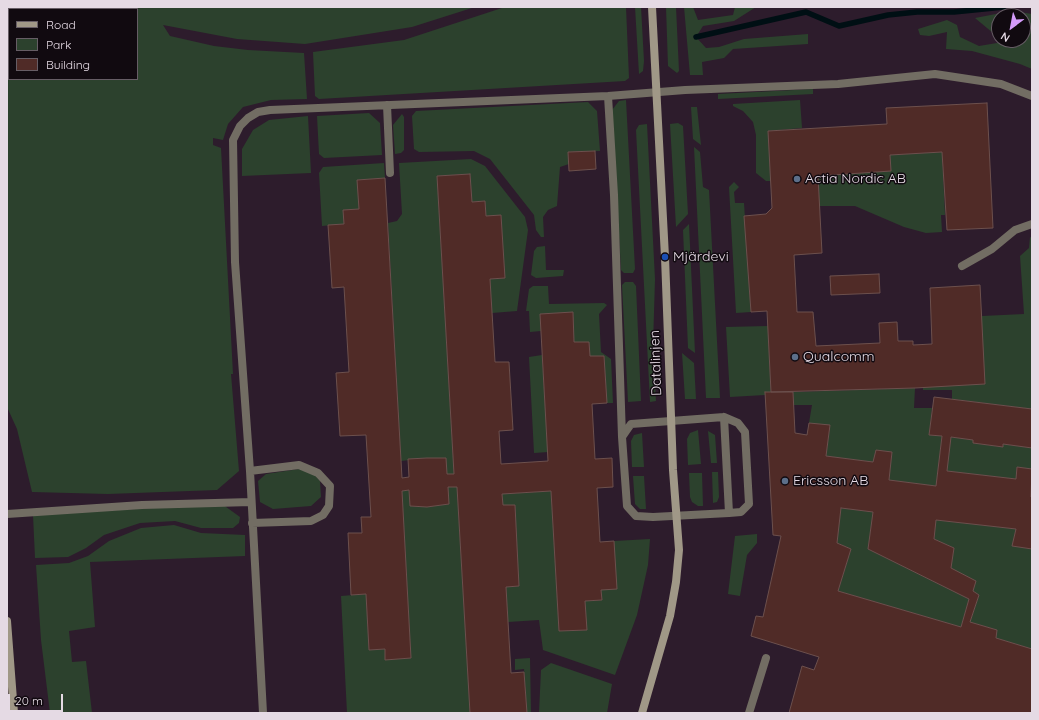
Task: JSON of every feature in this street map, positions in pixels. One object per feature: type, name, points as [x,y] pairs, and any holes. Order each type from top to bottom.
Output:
[{"type":"street","name":"Datalinjen","points":[[642,713],[670,616],[676,582],[679,550],[673,470],[672,421],[652,7]]},
{"type":"street","points":[[7,621],[14,713]]},
{"type":"lane","points":[[263,713],[250,471],[235,262],[232,140],[240,126],[248,118],[258,112],[270,110],[608,96],[657,92],[838,84],[935,74],[1001,84],[1032,96]]},
{"type":"lane","points":[[608,96],[615,209],[622,436],[627,506],[636,516],[653,517],[741,512],[749,504],[745,432],[738,423],[724,417],[631,424],[622,436]]},
{"type":"lane","points":[[387,104],[390,173]]},
{"type":"lane","points":[[962,266],[992,248],[1015,230],[1032,224]]},
{"type":"lane","points":[[724,417],[729,513]]},
{"type":"lane","points":[[250,471],[298,465],[318,473],[330,486],[329,506],[323,515],[311,521],[252,523]]},
{"type":"lane","points":[[7,514],[142,505],[251,502]]},
{"type":"lane","points":[[749,713],[766,658]]},
{"type":"green space","points":[[7,7],[475,7],[412,27],[305,44],[237,39],[163,25],[170,36],[214,46],[248,50],[304,53],[307,99],[271,100],[243,107],[228,124],[223,140],[213,138],[213,145],[221,148],[233,374],[231,374],[239,471],[217,490],[108,494],[32,492],[17,429],[7,407]]},
{"type":"green space","points":[[505,7],[626,7],[629,78],[625,81],[319,99],[315,96],[313,52],[404,40]]},
{"type":"green space","points":[[635,7],[641,7],[644,61],[643,71],[639,74]]},
{"type":"green space","points":[[666,7],[676,7],[679,71],[677,73],[668,66]]},
{"type":"green space","points":[[684,7],[693,7],[698,20],[733,15],[735,7],[756,7],[734,21],[703,26],[696,37],[706,48],[719,47],[744,39],[808,34],[808,44],[733,49],[724,58],[702,62],[703,75],[690,75]]},
{"type":"green space","points":[[1032,14],[1032,69],[1020,64],[972,51],[946,49],[947,32],[929,36],[920,35],[918,29],[947,20],[957,25],[960,37],[979,46],[991,44],[991,48],[1031,48]]},
{"type":"green space","points":[[991,15],[991,31],[975,18]]},
{"type":"green space","points":[[813,89],[813,94],[718,99],[718,94]]},
{"type":"green space","points":[[626,100],[635,269],[633,273],[624,273],[621,270],[612,110],[619,101]]},
{"type":"green space","points":[[800,100],[802,128],[768,131],[771,181],[766,181],[756,173],[756,135],[753,122],[743,111],[733,106],[733,104]]},
{"type":"green space","points":[[588,102],[597,111],[600,151],[568,152],[569,164],[560,167],[557,206],[548,210],[543,217],[544,237],[541,237],[536,230],[534,215],[490,159],[474,151],[419,152],[414,149],[412,116],[416,111]]},
{"type":"green space","points":[[691,107],[697,107],[701,145],[693,139]]},
{"type":"green space","points":[[369,113],[380,123],[382,155],[324,158],[319,154],[317,116]]},
{"type":"green space","points":[[402,114],[404,117],[404,150],[401,153],[395,154],[393,125]]},
{"type":"green space","points":[[308,116],[311,173],[242,176],[242,149],[253,130],[269,120]]},
{"type":"green space","points":[[678,123],[683,126],[688,214],[676,227],[670,124]]},
{"type":"green space","points":[[647,124],[655,279],[653,346],[656,401],[650,402],[636,130],[639,125]]},
{"type":"green space","points":[[694,147],[700,152],[703,187],[709,190],[720,398],[706,398]]},
{"type":"green space","points":[[942,152],[945,215],[941,215],[942,232],[926,233],[904,227],[855,206],[819,206],[818,176],[891,171],[890,155]]},
{"type":"green space","points":[[471,159],[485,166],[525,217],[528,230],[517,311],[492,313],[490,279],[505,278],[501,216],[486,216],[485,201],[472,202],[470,174],[437,176],[454,474],[447,474],[445,458],[427,458],[401,461],[388,223],[397,221],[402,214],[399,163]]},
{"type":"green space","points":[[384,163],[385,178],[358,180],[359,209],[343,210],[344,224],[322,226],[319,173],[323,167]]},
{"type":"green space","points":[[734,182],[739,187],[734,192],[735,203],[744,203],[751,312],[736,313],[729,187]]},
{"type":"green space","points":[[689,224],[695,353],[688,348],[683,230]]},
{"type":"green space","points":[[1030,237],[1032,238],[1032,409],[952,399],[952,390],[923,390],[923,387],[982,316],[1024,314],[1020,256],[1029,248]]},
{"type":"green space","points":[[545,246],[546,270],[564,270],[563,276],[536,278],[531,275],[534,251],[537,247]]},
{"type":"green space","points":[[625,282],[633,282],[636,286],[641,401],[628,402],[622,285]]},
{"type":"green space","points":[[533,286],[548,286],[549,304],[604,303],[607,305],[599,314],[601,352],[611,359],[613,403],[607,403],[604,356],[590,356],[589,342],[574,342],[573,313],[540,314],[541,331],[530,332],[529,311],[526,311],[529,289]]},
{"type":"green space","points":[[768,326],[771,392],[765,392],[765,395],[730,397],[726,327]]},
{"type":"green space","points":[[682,353],[694,363],[696,399],[685,399]]},
{"type":"green space","points":[[542,355],[548,452],[534,453],[529,357]]},
{"type":"green space","points":[[915,388],[914,408],[932,408],[929,435],[942,436],[936,486],[889,480],[892,452],[876,450],[873,462],[826,456],[830,426],[809,423],[812,405],[794,405],[793,392]]},
{"type":"green space","points":[[698,430],[701,464],[688,465],[687,439],[690,433]]},
{"type":"green space","points":[[708,431],[715,435],[717,463],[711,463]]},
{"type":"green space","points":[[642,433],[644,467],[632,467],[631,441],[634,435]]},
{"type":"green space","points":[[951,437],[973,440],[973,443],[1002,447],[1003,444],[1032,448],[1032,469],[1017,467],[1016,479],[947,471]]},
{"type":"green space","points":[[299,469],[314,474],[320,481],[321,497],[311,506],[273,509],[260,502],[258,481],[266,474]]},
{"type":"green space","points":[[712,472],[718,472],[719,497],[717,502],[713,503]]},
{"type":"green space","points":[[689,473],[702,473],[703,506],[698,506],[692,502],[690,497]]},
{"type":"green space","points":[[633,476],[644,476],[646,509],[640,509],[635,504]]},
{"type":"green space","points":[[448,487],[457,487],[470,713],[347,713],[341,596],[366,594],[369,650],[385,649],[385,659],[411,658],[402,491],[409,490],[410,506],[427,507],[448,504]]},
{"type":"green space","points":[[551,491],[559,631],[586,630],[585,601],[602,600],[601,590],[614,541],[650,539],[648,565],[637,615],[615,675],[543,650],[539,620],[508,622],[506,587],[519,586],[515,505],[503,505],[502,494]]},
{"type":"green space","points":[[222,504],[240,517],[239,523],[233,528],[201,528],[175,521],[140,523],[104,535],[86,548],[68,557],[35,558],[33,515]]},
{"type":"green space","points":[[841,508],[873,512],[868,549],[969,599],[961,627],[838,591],[851,549],[837,543]]},
{"type":"green space","points":[[936,520],[1016,529],[1012,546],[1032,549],[1032,649],[996,638],[997,630],[970,622],[979,595],[973,591],[951,568],[954,548],[934,539]]},
{"type":"green space","points":[[174,525],[201,533],[245,535],[245,556],[90,562],[95,627],[69,631],[72,662],[86,661],[92,713],[50,713],[41,640],[36,565],[69,563],[88,556],[109,541],[141,528]]},
{"type":"green space","points":[[757,534],[757,543],[747,555],[740,596],[728,594],[735,536]]},
{"type":"green space","points":[[530,658],[531,713],[527,713],[524,669],[515,670],[515,659]]},
{"type":"green space","points":[[551,663],[612,684],[607,713],[539,713],[541,670]]},
{"type":"building","points":[[987,103],[993,228],[947,230],[942,152],[890,155],[891,171],[818,176],[822,253],[794,255],[797,312],[813,312],[816,346],[880,343],[879,323],[897,322],[898,341],[913,341],[913,345],[932,344],[930,288],[980,285],[985,384],[915,388],[771,392],[767,311],[751,312],[744,216],[766,214],[772,208],[768,131],[887,124],[886,108]]},
{"type":"building","points":[[595,151],[596,169],[569,171],[568,152]]},
{"type":"building","points":[[470,174],[472,202],[485,201],[486,216],[501,215],[505,278],[490,279],[495,362],[509,362],[513,430],[499,431],[501,464],[548,461],[540,314],[573,312],[574,342],[589,342],[590,356],[604,356],[607,403],[592,404],[595,459],[612,458],[613,487],[597,488],[600,542],[614,541],[617,589],[601,590],[602,600],[585,601],[587,630],[559,631],[551,491],[502,494],[503,505],[515,505],[519,586],[506,587],[511,673],[524,672],[527,713],[470,713],[457,487],[448,487],[449,504],[427,507],[410,506],[409,490],[402,491],[411,658],[385,660],[385,649],[369,650],[366,594],[351,595],[348,533],[362,533],[361,517],[371,517],[366,435],[340,436],[336,373],[349,372],[344,287],[332,288],[328,225],[344,224],[343,210],[359,209],[357,180],[385,178],[402,478],[409,477],[408,459],[446,458],[447,474],[454,474],[437,176]]},
{"type":"building","points":[[879,274],[880,293],[831,295],[830,276]]},
{"type":"building","points":[[765,392],[793,392],[795,433],[807,435],[809,423],[830,425],[826,456],[873,462],[876,450],[892,452],[889,480],[936,486],[942,436],[929,435],[934,397],[1032,409],[1032,448],[1003,444],[1003,447],[973,443],[973,440],[951,437],[947,471],[1016,479],[1017,467],[1032,469],[1032,549],[1012,546],[1016,529],[936,520],[934,539],[954,548],[951,568],[976,581],[973,591],[979,595],[970,622],[997,630],[996,638],[1032,649],[1032,713],[789,713],[802,666],[814,670],[819,657],[751,636],[756,616],[763,617],[781,536],[773,535]],"holes":[[[841,508],[873,512],[868,549],[969,599],[961,627],[838,591],[851,549],[837,543]]]},
{"type":"waterway","points":[[696,37],[806,12],[839,26],[888,15],[917,12],[954,12],[1004,7]]},
{"type":"place","name":"Actia Nordic AB","points":[[797,179]]},
{"type":"place","name":"Mjärdevi","points":[[665,257]]},
{"type":"place","name":"Qualcomm","points":[[795,357]]},
{"type":"place","name":"Ericsson AB","points":[[785,481]]}]
